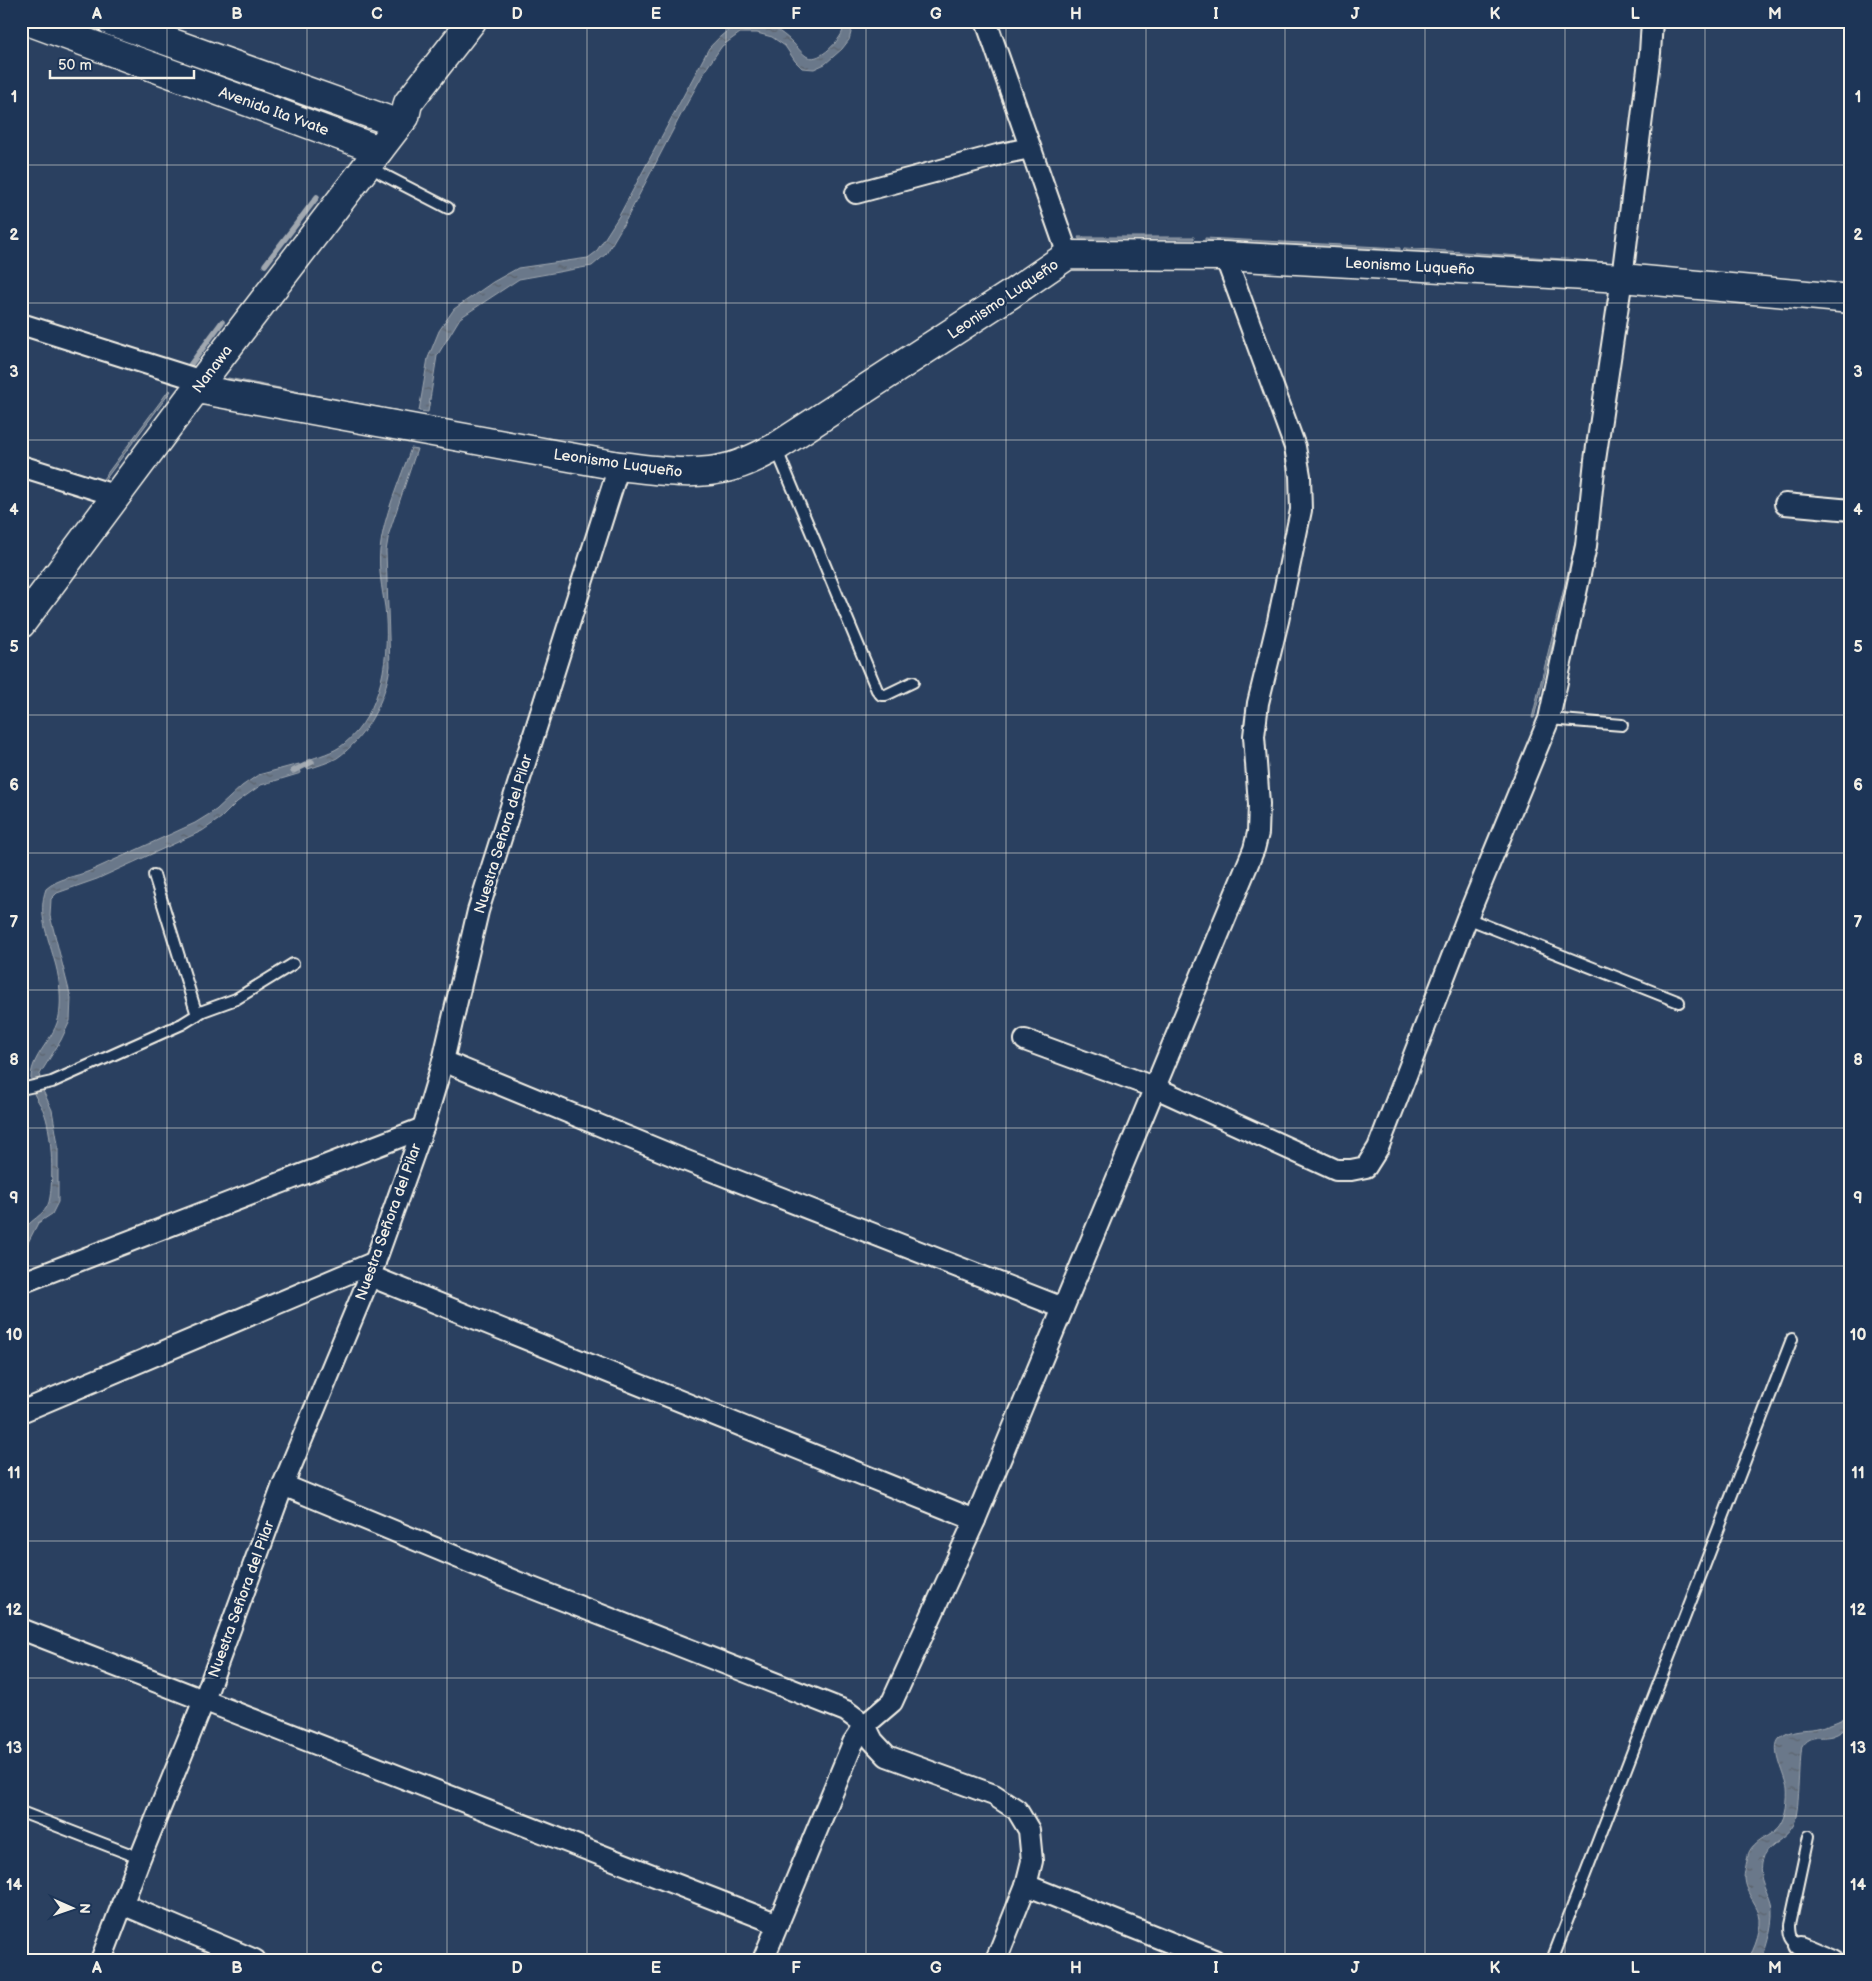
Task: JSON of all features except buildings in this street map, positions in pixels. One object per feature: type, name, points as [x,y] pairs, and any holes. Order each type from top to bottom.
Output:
[{"type":"street","name":"Avenida Ita Yvate","points":[[110,21],[402,121]]},
{"type":"street","name":"Nanawa","points":[[21,624],[199,385],[402,121],[408,103],[472,21]]},
{"type":"street","name":"Nanawa","points":[[402,121],[420,110],[490,21]]},
{"type":"street","points":[[986,21],[1068,255]]},
{"type":"street","points":[[1025,1040],[1156,1088],[1336,1170],[1366,1167],[1378,1148],[1467,918],[1549,719],[1586,546],[1596,460],[1622,278],[1650,53],[1652,21]]},
{"type":"street","name":"Avenida Ita Yvate","points":[[44,24],[374,157]]},
{"type":"street","points":[[856,193],[1030,148]]},
{"type":"street","name":"Leonismo Luqueño","points":[[199,385],[619,466],[684,473],[708,471],[737,465],[776,447],[995,305],[1068,255],[1225,256],[1622,278],[1851,299]]},
{"type":"street","points":[[763,1960],[853,1742],[865,1725],[892,1702],[975,1520],[1248,867],[1256,841],[1259,804],[1254,736],[1258,703],[1278,621],[1301,510],[1300,476],[1295,447],[1225,256]]},
{"type":"street","points":[[21,324],[199,385]]},
{"type":"street","points":[[21,466],[117,496]]},
{"type":"street","name":"Nuestra Señora del Pilar","points":[[101,1960],[204,1700],[283,1485],[372,1269],[423,1128],[443,1061],[478,911],[619,466]]},
{"type":"street","points":[[1785,504],[1851,510]]},
{"type":"street","points":[[443,1061],[679,1158],[1064,1308]]},
{"type":"street","points":[[21,1283],[423,1128]]},
{"type":"street","points":[[21,1412],[372,1269],[975,1520]]},
{"type":"street","points":[[283,1485],[517,1582],[846,1711],[865,1725],[873,1741],[887,1756],[994,1795],[1017,1810],[1029,1830],[1032,1860],[1026,1885],[996,1960]]},
{"type":"street","points":[[21,1629],[778,1924]]},
{"type":"street","points":[[1026,1885],[1211,1959]]},
{"type":"street","points":[[122,1904],[255,1960]]},
{"type":"street","points":[[1801,1946],[1834,1960]]},
{"type":"lane","points":[[374,157],[382,174],[448,208]]},
{"type":"lane","points":[[776,447],[877,690],[881,695],[886,695],[912,682]]},
{"type":"lane","points":[[1549,719],[1622,725]]},
{"type":"lane","points":[[154,875],[197,1015]]},
{"type":"lane","points":[[1467,918],[1679,1002]]},
{"type":"lane","points":[[21,1089],[52,1082],[182,1024],[197,1015],[236,999],[293,964]]},
{"type":"lane","points":[[1552,1960],[1792,1339]]},
{"type":"lane","points":[[21,1812],[140,1858]]},
{"type":"lane","points":[[1801,1946],[1794,1942],[1790,1934],[1790,1925],[1809,1836]]},
{"type":"shaded area","points":[[55,21],[76,21],[325,110],[327,114],[324,117]]},
{"type":"water","points":[[755,21],[779,32],[806,56],[811,58],[821,55],[832,47],[842,33],[845,21],[854,21],[849,40],[842,49],[825,64],[814,69],[802,68],[785,46],[772,37],[757,33],[740,33],[722,46],[706,69],[606,254],[592,266],[519,279],[460,318],[437,356],[428,412],[419,411],[428,358],[439,331],[454,309],[493,282],[518,268],[588,258],[596,252],[619,216],[709,48],[729,30],[741,24]]},
{"type":"water","points":[[1078,237],[1194,237],[1194,239],[1079,239]]},
{"type":"water","points":[[1205,238],[1400,248],[1400,250],[1205,240]]},
{"type":"water","points":[[1404,248],[1607,262],[1606,264],[1403,251]]},
{"type":"water","points":[[228,378],[414,414],[414,417],[227,381]]},
{"type":"water","points":[[169,390],[171,391],[105,480],[103,479]]},
{"type":"water","points":[[411,448],[417,449],[389,533],[386,551],[390,666],[384,692],[372,718],[357,740],[334,760],[308,769],[306,761],[340,747],[357,731],[368,716],[381,681],[385,663],[386,625],[380,550],[388,512]]},
{"type":"water","points":[[1575,543],[1578,543],[1534,718],[1532,718]]},
{"type":"water","points":[[299,764],[301,773],[261,785],[202,831],[97,879],[57,893],[51,899],[50,916],[71,998],[70,1021],[61,1040],[40,1074],[39,1082],[52,1110],[58,1144],[58,1202],[52,1214],[38,1223],[21,1256],[22,1233],[47,1207],[51,1193],[51,1146],[47,1124],[31,1083],[32,1068],[55,1028],[60,1008],[60,990],[56,965],[43,916],[46,889],[56,882],[90,871],[195,823],[216,810],[242,786],[258,775]]},
{"type":"water","points":[[1851,1714],[1851,1725],[1842,1731],[1832,1736],[1812,1738],[1802,1746],[1798,1800],[1793,1826],[1785,1836],[1766,1851],[1761,1863],[1762,1879],[1772,1910],[1768,1939],[1762,1960],[1747,1960],[1755,1944],[1760,1924],[1759,1913],[1746,1888],[1744,1879],[1749,1853],[1755,1844],[1779,1826],[1787,1803],[1787,1789],[1777,1755],[1777,1743],[1787,1733],[1827,1725]]},
{"type":"waterway","points":[[265,265],[317,197]]},
{"type":"waterway","points":[[188,368],[222,322]]},
{"type":"waterway","points":[[293,771],[312,762]]}]
